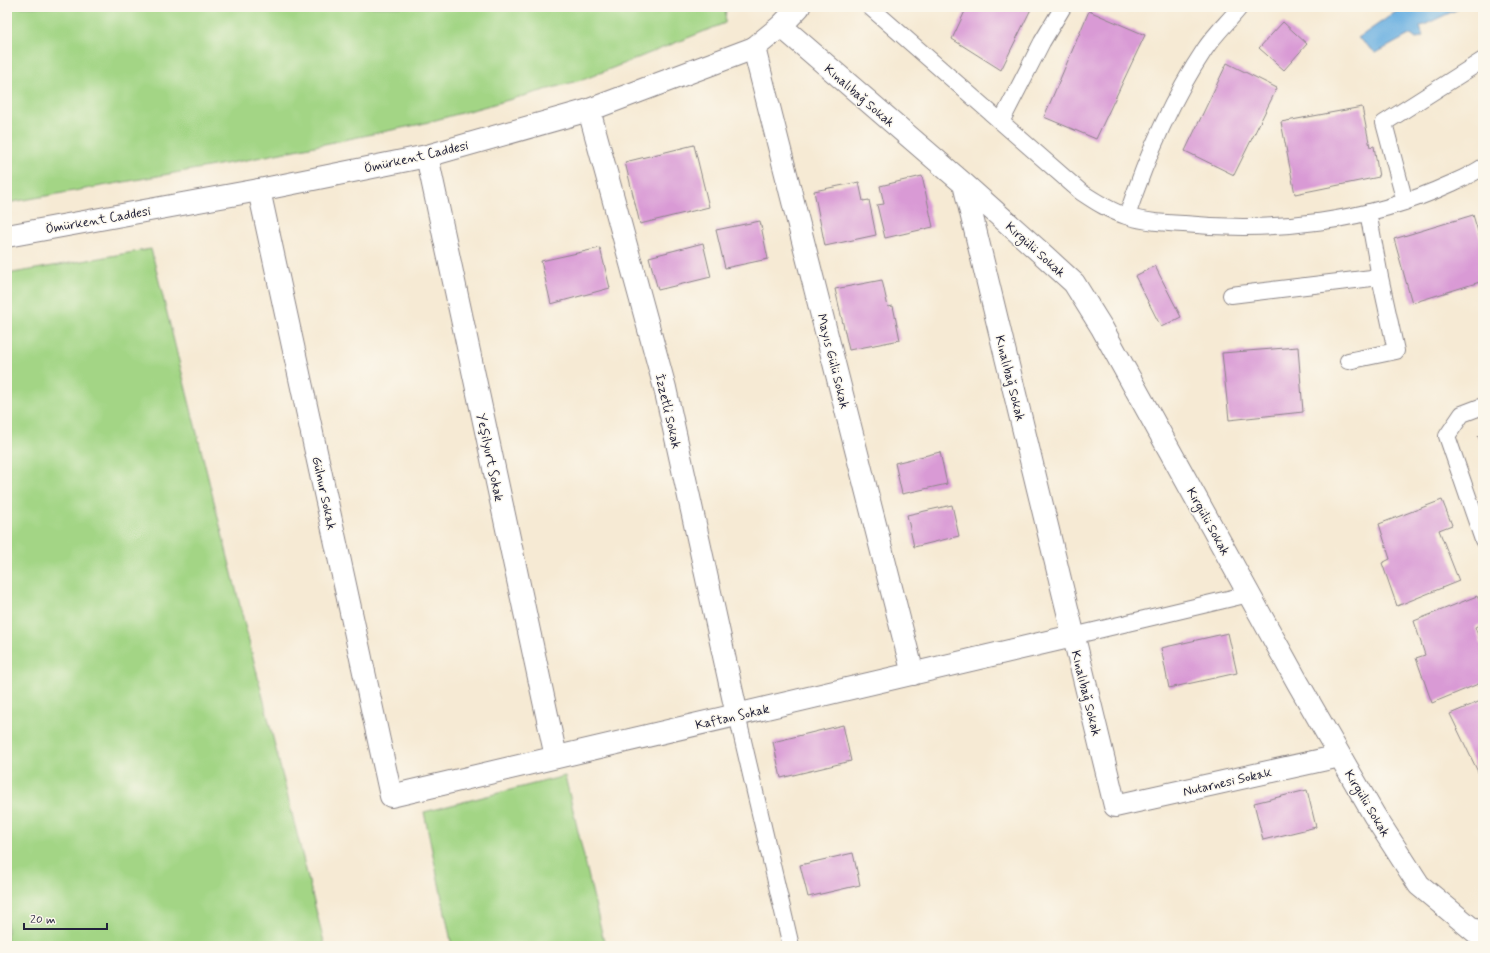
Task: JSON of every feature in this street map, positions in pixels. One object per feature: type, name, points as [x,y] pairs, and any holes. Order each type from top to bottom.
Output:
[{"type":"street","name":"Ömürkent Caddesi","points":[[7,236],[258,190],[427,156],[590,110],[754,48],[781,26],[799,7]]},
{"type":"street","name":"Kınalıbağ Sokak","points":[[781,26],[964,184],[1114,806]]},
{"type":"street","name":"Mayıs Gülü Sokak","points":[[754,48],[913,674]]},
{"type":"street","name":"İzzetli Sokak","points":[[590,110],[665,388],[737,715]]},
{"type":"street","name":"Yeşilyurt Sokak","points":[[427,156],[556,758]]},
{"type":"street","name":"Kirgülü Sokak","points":[[964,184],[1074,283],[1102,328],[1249,594],[1374,815],[1419,885],[1483,938]]},
{"type":"street","name":"Gülnur Sokak","points":[[258,190],[391,796]]},
{"type":"street","name":"Kaftan Sokak","points":[[391,796],[1073,636]]},
{"type":"street","name":"Nutarnesi Sokak","points":[[1114,806],[1340,756]]},
{"type":"lane","points":[[870,7],[1081,192],[1104,207],[1127,216],[1159,222],[1228,228],[1265,227],[1325,221],[1386,208],[1405,202],[1433,192],[1483,167]]},
{"type":"lane","points":[[1001,122],[1042,42],[1063,7]]},
{"type":"lane","points":[[1127,216],[1139,180],[1176,98],[1206,48],[1240,7]]},
{"type":"lane","points":[[1405,202],[1384,123],[1483,60]]},
{"type":"lane","points":[[1348,361],[1396,350],[1368,212]]},
{"type":"lane","points":[[1231,295],[1380,277]]},
{"type":"lane","points":[[1483,406],[1462,414],[1447,436],[1483,540]]},
{"type":"lane","points":[[1073,636],[1249,594]]},
{"type":"lane","points":[[737,715],[791,946]]},
{"type":"green space","points":[[7,7],[726,7],[725,23],[585,79],[421,124],[247,160],[7,203]]},
{"type":"green space","points":[[151,249],[325,946],[7,946],[7,274]]},
{"type":"green space","points":[[565,776],[605,946],[452,946],[424,812]]},
{"type":"water","points":[[1403,7],[1460,8],[1420,27],[1422,37],[1416,38],[1411,34],[1376,53],[1358,38]]},
{"type":"building","points":[[967,7],[1032,7],[1001,70],[952,39]]},
{"type":"building","points":[[1089,11],[1145,35],[1096,139],[1044,117]]},
{"type":"building","points":[[1283,22],[1307,44],[1284,70],[1259,48]]},
{"type":"building","points":[[1227,63],[1277,88],[1234,175],[1185,151]]},
{"type":"building","points":[[1362,107],[1370,147],[1374,146],[1379,177],[1295,194],[1281,122]]},
{"type":"building","points":[[694,145],[709,207],[640,224],[625,162]]},
{"type":"building","points":[[922,176],[933,227],[885,238],[877,205],[884,204],[880,186]]},
{"type":"building","points":[[859,182],[863,201],[869,200],[876,235],[825,246],[814,191]]},
{"type":"building","points":[[1473,215],[1483,248],[1483,281],[1412,303],[1394,239]]},
{"type":"building","points":[[760,221],[768,259],[725,268],[716,230]]},
{"type":"building","points":[[703,243],[711,277],[658,290],[649,257]]},
{"type":"building","points":[[600,248],[610,288],[551,304],[541,261]]},
{"type":"building","points":[[1155,266],[1181,317],[1161,327],[1135,276]]},
{"type":"building","points":[[882,280],[888,307],[893,306],[900,340],[849,350],[835,289]]},
{"type":"building","points":[[1298,347],[1303,412],[1229,420],[1222,353]]},
{"type":"building","points":[[1483,434],[1483,447],[1478,436]]},
{"type":"building","points":[[940,452],[947,484],[902,494],[895,463]]},
{"type":"building","points":[[1442,500],[1452,525],[1439,530],[1459,581],[1397,606],[1382,563],[1390,559],[1379,524]]},
{"type":"building","points":[[952,505],[959,536],[914,547],[907,515]]},
{"type":"building","points":[[1477,596],[1483,610],[1483,623],[1475,627],[1483,648],[1483,682],[1432,703],[1416,658],[1425,655],[1414,621]]},
{"type":"building","points":[[1228,633],[1237,673],[1169,688],[1161,648]]},
{"type":"building","points":[[1483,700],[1483,775],[1480,776],[1450,714]]},
{"type":"building","points":[[843,725],[851,761],[781,778],[773,742]]},
{"type":"building","points":[[1307,790],[1316,827],[1263,840],[1254,803]]},
{"type":"building","points":[[853,853],[860,885],[808,897],[800,865]]}]
